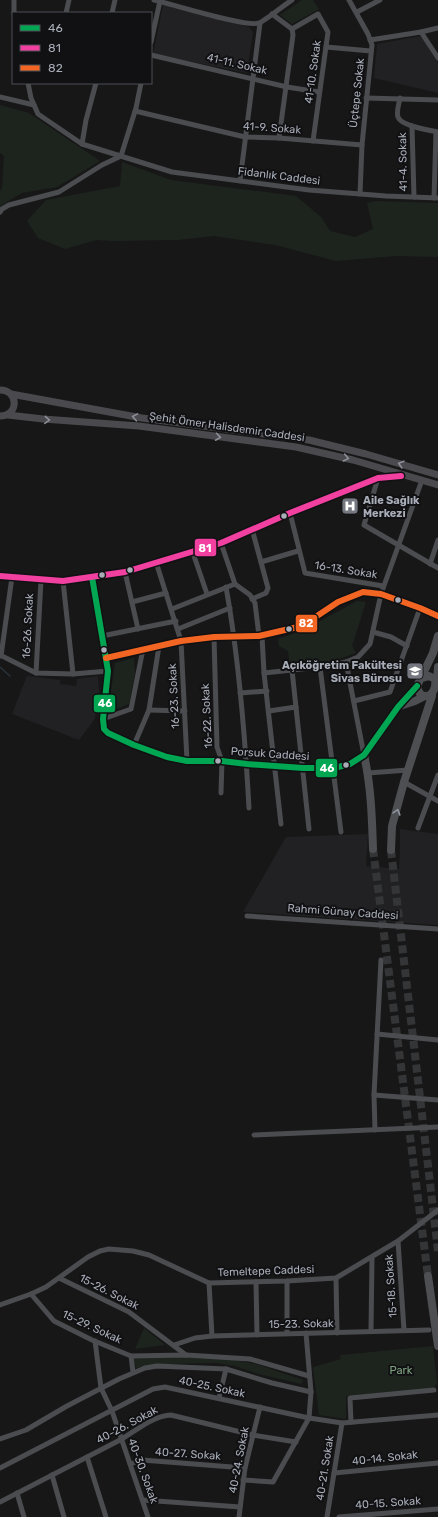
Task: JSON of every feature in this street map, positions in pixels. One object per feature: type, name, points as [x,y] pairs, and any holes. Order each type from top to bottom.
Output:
[{"type":"main road","name":"Şehit Ömer Halisdemir Caddesi","points":[[0,390],[5,390],[11,394],[142,418],[309,440],[366,454],[438,475]]},
{"type":"main road","points":[[0,416],[8,414],[13,410],[14,400],[11,394]]},
{"type":"main road","name":"Şehit Ömer Halisdemir Caddesi","points":[[8,414],[43,420],[139,426],[296,447],[353,460],[438,485]]},
{"type":"main road","name":"Porsuk Caddesi","points":[[364,755],[398,707],[419,682],[433,652],[438,636]]},
{"type":"main road","points":[[391,850],[392,826],[404,782],[432,696],[437,690],[438,667]]},
{"type":"main road","points":[[432,696],[419,692],[419,682],[429,676],[434,678],[437,682]]},
{"type":"main road","points":[[398,707],[432,696]]},
{"type":"main road","points":[[364,755],[368,773],[372,810],[373,849]]},
{"type":"main road","points":[[428,1276],[438,1346]]},
{"type":"street","points":[[14,0],[14,12]]},
{"type":"street","points":[[66,12],[70,0]]},
{"type":"street","points":[[112,12],[114,0]]},
{"type":"street","points":[[154,0],[248,24],[260,23],[288,1]]},
{"type":"street","name":"Üçtepe Sokak","points":[[349,0],[357,12],[370,40],[371,51],[362,145],[360,194]]},
{"type":"street","points":[[357,12],[380,0]]},
{"type":"street","points":[[152,38],[160,2]]},
{"type":"street","points":[[272,14],[292,29],[293,35],[279,138]]},
{"type":"street","name":"41-10. Sokak","points":[[292,29],[318,14],[328,32],[313,141]]},
{"type":"street","points":[[240,181],[260,23]]},
{"type":"street","points":[[370,40],[438,28]]},
{"type":"street","points":[[421,32],[438,58]]},
{"type":"street","points":[[326,47],[371,51]]},
{"type":"street","name":"41-11. Sokak","points":[[152,55],[287,87],[319,92]]},
{"type":"street","points":[[0,97],[34,105],[28,84]]},
{"type":"street","points":[[82,144],[86,120],[96,84]]},
{"type":"street","points":[[0,212],[9,205],[59,192],[102,165],[121,156],[142,84]]},
{"type":"street","points":[[366,98],[438,100]]},
{"type":"street","points":[[400,98],[398,116],[400,121],[412,126],[437,132],[436,198]]},
{"type":"street","name":"Fidanlık Caddesi","points":[[34,105],[38,114],[82,144],[172,172],[309,190],[436,198]]},
{"type":"street","name":"41-9. Sokak","points":[[135,111],[245,137],[279,138],[362,145]]},
{"type":"street","name":"41-4. Sokak","points":[[412,126],[414,197]]},
{"type":"street","points":[[0,576],[63,581],[125,572],[221,543],[290,513],[378,478],[406,476]]},
{"type":"street","points":[[378,478],[364,525],[438,568]]},
{"type":"street","points":[[264,673],[320,667],[346,662],[358,658],[370,644],[381,594],[422,480]]},
{"type":"street","points":[[261,562],[298,551],[290,513]]},
{"type":"street","points":[[252,530],[268,588],[266,593],[252,599]]},
{"type":"street","points":[[430,564],[438,540]]},
{"type":"street","points":[[221,543],[235,584],[250,595],[257,614],[276,766],[281,824]]},
{"type":"street","name":"16-13. Sokak","points":[[298,551],[305,573],[384,586]]},
{"type":"street","points":[[193,552],[207,594]]},
{"type":"street","name":"16-23. Sokak","points":[[156,562],[176,621],[181,641],[187,760]]},
{"type":"street","points":[[125,572],[138,629]]},
{"type":"street","points":[[12,577],[1,656],[36,673],[73,674],[108,671]]},
{"type":"street","points":[[92,577],[108,671],[103,719],[131,709],[143,649]]},
{"type":"street","name":"16-26. Sokak","points":[[36,673],[41,580]]},
{"type":"street","points":[[63,581],[73,674]]},
{"type":"street","points":[[172,609],[235,584]]},
{"type":"street","points":[[226,587],[234,636],[240,693],[247,764],[249,808]]},
{"type":"street","points":[[132,602],[166,592]]},
{"type":"street","points":[[106,658],[181,641],[214,637],[260,636],[302,626],[338,602],[363,592],[381,594],[438,616]]},
{"type":"street","points":[[178,629],[230,608]]},
{"type":"street","points":[[354,702],[390,692],[420,608]]},
{"type":"street","points":[[102,636],[176,621]]},
{"type":"street","points":[[373,632],[391,637],[407,646]]},
{"type":"street","name":"16-22. Sokak","points":[[214,637],[217,747],[222,761],[221,793]]},
{"type":"street","points":[[134,745],[149,710],[159,646]]},
{"type":"street","points":[[346,662],[364,755]]},
{"type":"street","points":[[320,667],[341,832]]},
{"type":"street","points":[[292,670],[309,829]]},
{"type":"street","points":[[240,693],[267,691]]},
{"type":"street","points":[[269,711],[296,707]]},
{"type":"street","points":[[149,710],[185,711]]},
{"type":"street","name":"Porsuk Caddesi","points":[[103,719],[104,729],[108,733],[134,745],[167,757],[187,760],[222,761],[303,768],[334,768],[350,764],[364,755]]},
{"type":"street","points":[[368,773],[408,770]]},
{"type":"street","points":[[418,828],[438,775]]},
{"type":"street","points":[[404,782],[438,801]]},
{"type":"street","name":"Rahmi Günay Caddesi","points":[[247,916],[438,929]]},
{"type":"street","points":[[375,1130],[374,1095],[381,960]]},
{"type":"street","points":[[377,1034],[438,1040]]},
{"type":"street","points":[[374,1095],[438,1100]]},
{"type":"street","points":[[254,1135],[438,1127]]},
{"type":"street","name":"Temeltepe Caddesi","points":[[0,1305],[31,1294],[59,1278],[88,1257],[100,1251],[109,1249],[133,1251],[149,1255],[209,1283],[336,1278],[372,1258],[398,1241],[438,1211]]},
{"type":"street","name":"15-18. Sokak","points":[[398,1241],[404,1330]]},
{"type":"street","points":[[371,1331],[372,1258]]},
{"type":"street","name":"15-26. Sokak","points":[[59,1278],[129,1312],[186,1355]]},
{"type":"street","points":[[336,1278],[337,1333]]},
{"type":"street","points":[[286,1281],[287,1333]]},
{"type":"street","points":[[256,1282],[257,1335]]},
{"type":"street","points":[[209,1283],[212,1336]]},
{"type":"street","name":"15-29. Sokak","points":[[31,1294],[54,1321],[95,1341],[131,1356]]},
{"type":"street","name":"15-23. Sokak","points":[[174,1345],[195,1338],[212,1336],[429,1330]]},
{"type":"street","points":[[244,1480],[273,1482],[309,1418],[310,1392],[306,1333]]},
{"type":"street","name":"40-30. Sokak","points":[[95,1341],[101,1388],[112,1412],[148,1517]]},
{"type":"street","points":[[133,1372],[131,1356],[186,1355],[250,1359],[276,1368],[309,1376]]},
{"type":"street","points":[[0,1438],[26,1430],[133,1372],[157,1366],[226,1369],[272,1384],[310,1392]]},
{"type":"street","points":[[219,1398],[226,1369]]},
{"type":"street","name":"40-25. Sokak","points":[[0,1468],[153,1390],[165,1387],[309,1418],[342,1423],[438,1415]]},
{"type":"street","points":[[351,1422],[350,1398],[434,1390]]},
{"type":"street","name":"40-24. Sokak","points":[[239,1517],[245,1468],[260,1407]]},
{"type":"street","name":"40-26. Sokak","points":[[0,1502],[121,1440],[155,1419],[164,1416],[171,1415],[253,1435],[296,1442]]},
{"type":"street","name":"40-21. Sokak","points":[[327,1517],[342,1423]]},
{"type":"street","points":[[87,1457],[106,1517]]},
{"type":"street","name":"40-27. Sokak","points":[[130,1464],[142,1460],[245,1468]]},
{"type":"street","name":"40-14. Sokak","points":[[334,1473],[438,1463]]},
{"type":"street","points":[[52,1475],[64,1517]]},
{"type":"street","points":[[16,1493],[24,1517]]},
{"type":"street","points":[[143,1500],[240,1507]]},
{"type":"street","name":"40-15. Sokak","points":[[339,1517],[408,1514],[438,1510]]},
{"type":"shaded area","points":[[163,5],[249,27],[253,32],[247,73],[153,54]]},
{"type":"shaded area","points":[[421,36],[438,63],[438,93],[374,78],[377,44]]},
{"type":"shaded area","points":[[27,676],[60,680],[60,684],[76,686],[77,679],[98,676],[100,700],[94,720],[79,740],[12,714]]},
{"type":"shaded area","points":[[400,829],[438,834],[438,925],[243,912],[286,837],[368,834],[366,866],[399,869]]},
{"type":"green space","points":[[302,0],[313,0],[319,9],[292,24],[280,15]]},
{"type":"green space","points":[[0,105],[29,113],[100,161],[57,187],[22,193],[0,206],[4,156],[0,153]]},
{"type":"green space","points":[[122,162],[171,180],[296,196],[321,217],[330,231],[355,237],[373,229],[367,203],[377,201],[438,203],[438,257],[395,256],[336,261],[275,245],[214,236],[177,240],[96,240],[65,249],[38,238],[27,221],[46,200],[120,186]]},
{"type":"green space","points":[[357,601],[366,602],[352,646],[356,653],[325,664],[290,668],[288,651],[279,646],[278,639],[304,630]]},
{"type":"green space","points":[[134,658],[135,673],[129,704],[108,712],[115,663]]},
{"type":"green space","points":[[144,1328],[165,1345],[135,1349]]},
{"type":"green space","name":"Park","points":[[433,1346],[437,1383],[434,1388],[346,1396],[346,1419],[319,1415],[313,1367],[341,1359],[340,1355]]},
{"type":"green space","points":[[161,1356],[234,1360],[256,1364],[303,1380],[301,1384],[259,1374],[235,1366],[217,1363],[171,1364],[136,1368],[133,1357]]},
{"type":"waterway","points":[[0,667],[10,676]]},
{"type":"tunnel","points":[[373,849],[428,1276]]},
{"type":"tunnel","points":[[391,850],[438,1251]]},
{"type":"transit line","name":"81","points":[[0,576],[63,581],[125,572],[221,543],[290,513],[378,478],[401,476]]},
{"type":"transit line","name":"46","points":[[92,577],[108,671],[103,719],[104,729],[108,733],[134,745],[167,757],[187,761],[222,761],[303,768],[334,768],[350,764],[364,755],[398,707],[417,686]]},
{"type":"transit line","name":"82","points":[[106,658],[181,641],[214,637],[259,636],[302,626],[338,602],[363,592],[381,594],[438,616]]},
{"type":"place","name":"Aile Sağlık Merkezi","points":[[350,506]]},
{"type":"place","name":"Açıköğretim Fakültesi Sivas Bürosu","points":[[415,671]]}]
